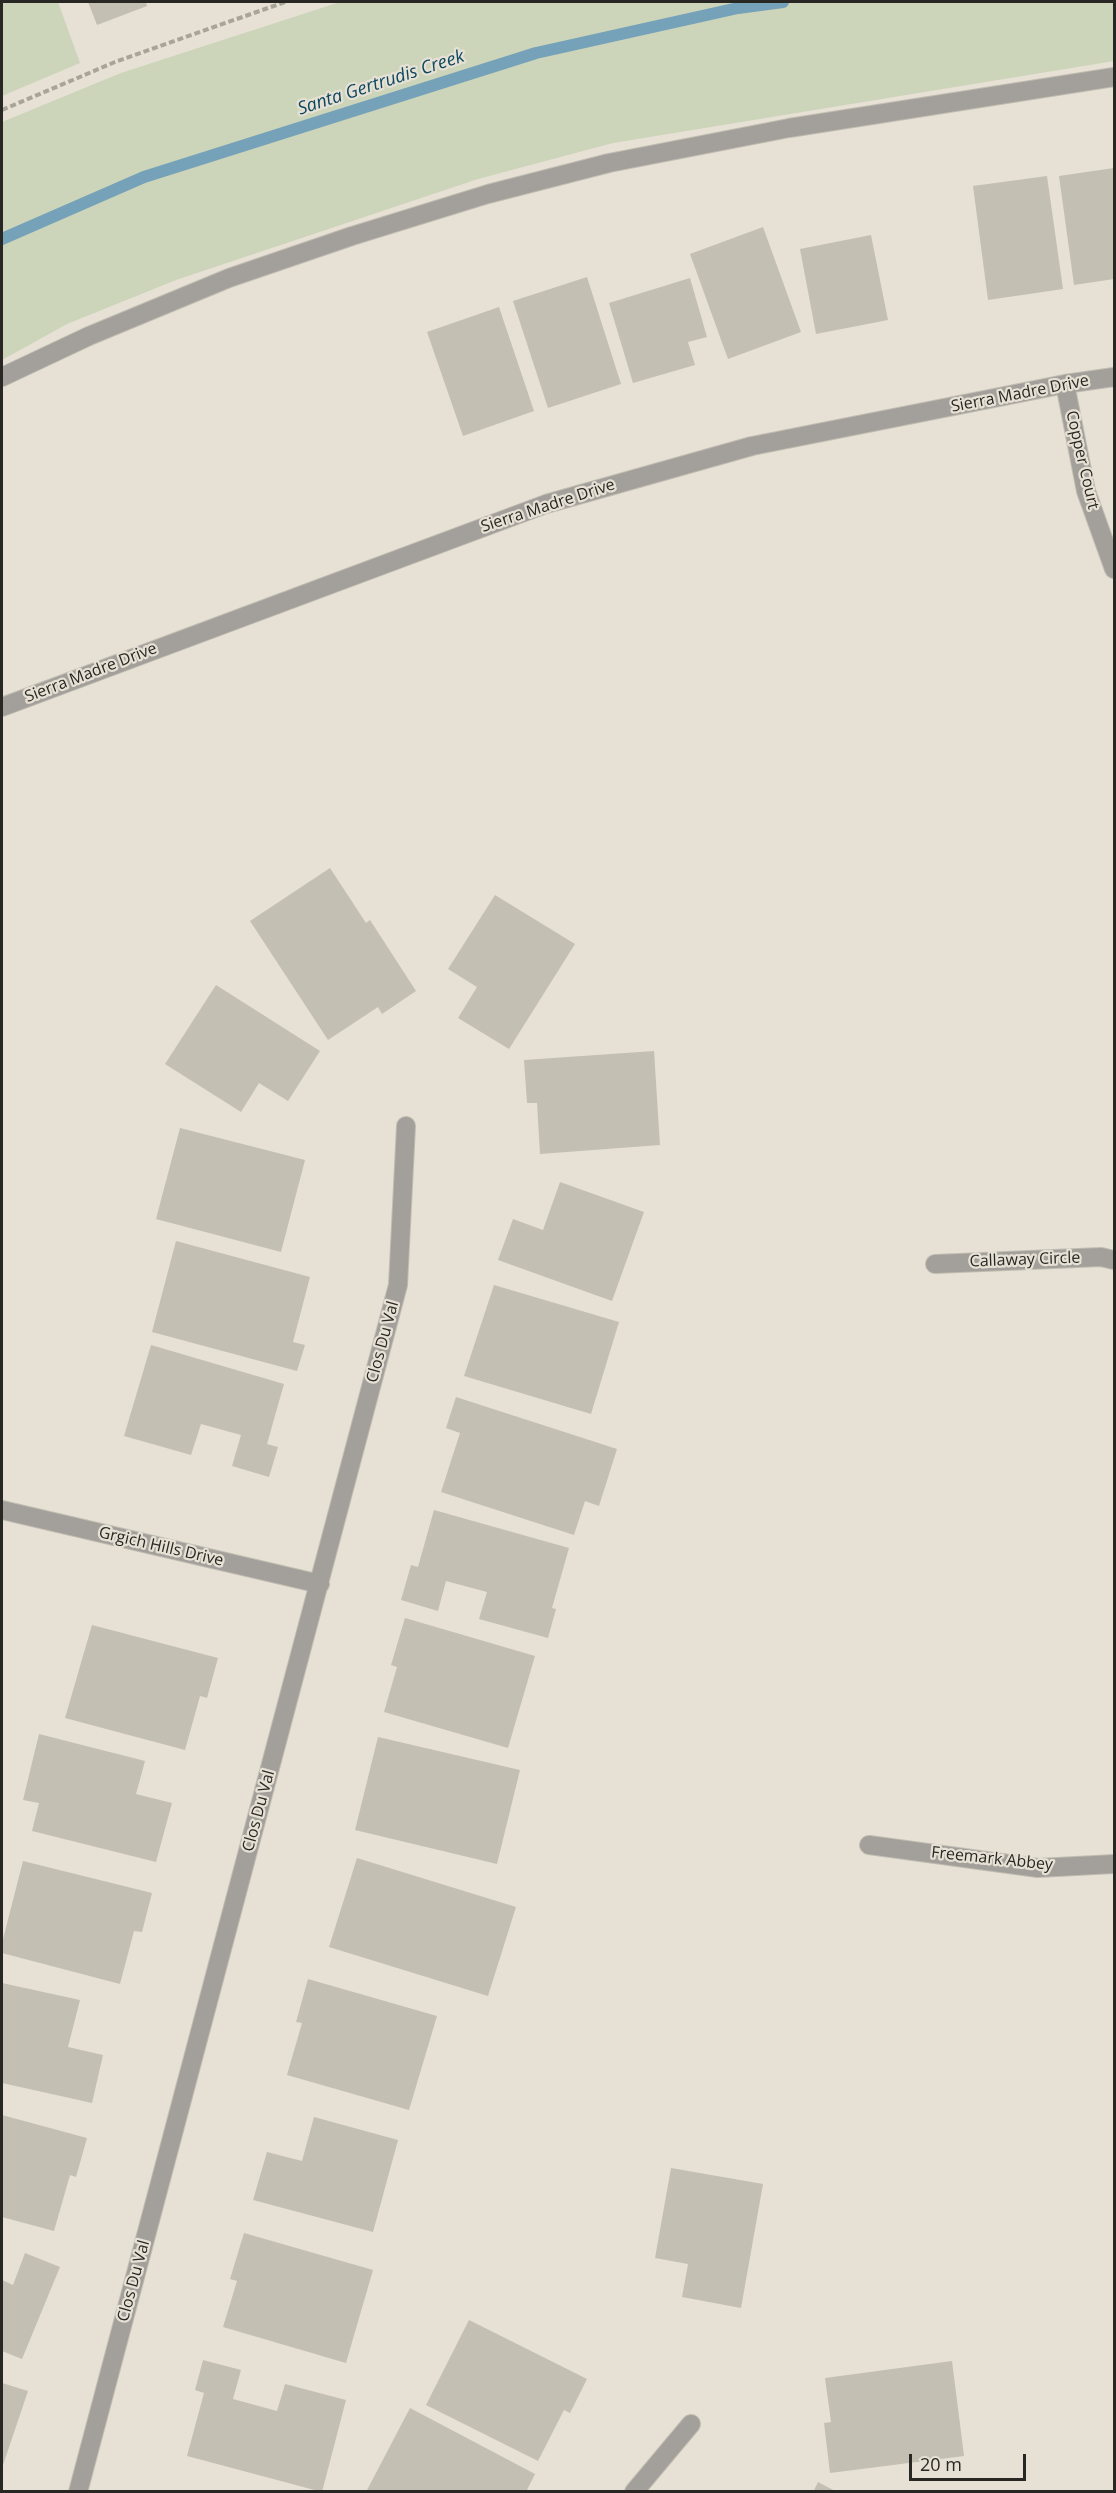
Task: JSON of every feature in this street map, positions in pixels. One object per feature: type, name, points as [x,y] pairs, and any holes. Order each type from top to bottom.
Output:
[{"type":"street","points":[[2,377],[89,336],[229,278],[352,236],[488,194],[609,163],[778,130],[1114,76]]},
{"type":"street","name":"Sierra Madre Drive","points":[[2,707],[546,504],[752,446],[1065,384],[1114,377]]},
{"type":"street","name":"Copper Court","points":[[1065,384],[1086,491],[1114,569]]},
{"type":"street","name":"Clos Du Val","points":[[78,2492],[398,1285],[406,1126]]},
{"type":"street","name":"Callaway Circle","points":[[935,1264],[1101,1257],[1114,1260]]},
{"type":"street","name":"Grgich Hills Drive","points":[[2,1510],[320,1584]]},
{"type":"street","name":"Freemark Abbey","points":[[869,1845],[1038,1868],[1114,1864]]},
{"type":"street","points":[[634,2492],[691,2424]]},
{"type":"path","points":[[2,110],[115,62],[285,2]]},
{"type":"green space","points":[[2,2],[58,2],[80,63],[2,96]]},
{"type":"green space","points":[[340,2],[1114,2],[1114,61],[613,143],[478,179],[176,280],[67,324],[2,360],[2,122],[121,73]]},
{"type":"building","points":[[88,2],[146,2],[147,6],[97,25]]},
{"type":"building","points":[[1114,168],[1114,279],[1074,285],[1059,176]]},
{"type":"building","points":[[1047,176],[1063,289],[988,300],[973,186]]},
{"type":"building","points":[[763,227],[801,332],[728,359],[690,254]]},
{"type":"building","points":[[871,235],[888,320],[816,334],[800,249]]},
{"type":"building","points":[[587,277],[621,384],[548,408],[513,301]]},
{"type":"building","points":[[690,278],[707,337],[688,342],[695,365],[633,383],[609,303]]},
{"type":"building","points":[[499,307],[534,411],[463,436],[427,332]]},
{"type":"building","points":[[330,868],[366,923],[370,920],[416,991],[382,1014],[378,1007],[328,1040],[250,921]]},
{"type":"building","points":[[495,895],[575,944],[509,1049],[458,1018],[477,987],[448,969]]},
{"type":"building","points":[[216,985],[320,1051],[288,1101],[259,1083],[241,1112],[165,1064]]},
{"type":"building","points":[[654,1051],[660,1145],[540,1154],[537,1103],[527,1103],[524,1060]]},
{"type":"building","points":[[180,1128],[305,1160],[281,1252],[156,1219]]},
{"type":"building","points":[[560,1182],[644,1212],[612,1301],[498,1260],[513,1219],[543,1230]]},
{"type":"building","points":[[176,1241],[310,1277],[293,1342],[305,1345],[297,1371],[152,1332]]},
{"type":"building","points":[[494,1285],[619,1322],[591,1414],[464,1376]]},
{"type":"building","points":[[151,1345],[284,1384],[267,1444],[278,1447],[269,1477],[232,1466],[241,1435],[201,1424],[191,1455],[124,1436]]},
{"type":"building","points":[[456,1397],[617,1449],[599,1506],[585,1501],[574,1535],[441,1492],[460,1433],[446,1428]]},
{"type":"building","points":[[434,1510],[569,1548],[552,1608],[556,1609],[548,1638],[479,1619],[487,1592],[446,1581],[438,1611],[401,1600],[411,1565],[418,1567]]},
{"type":"building","points":[[405,1618],[535,1656],[508,1748],[384,1712],[397,1667],[391,1665]]},
{"type":"building","points":[[92,1625],[218,1658],[207,1698],[200,1696],[185,1750],[65,1718]]},
{"type":"building","points":[[39,1734],[145,1761],[136,1794],[172,1803],[156,1862],[32,1831],[39,1803],[23,1800]]},
{"type":"building","points":[[378,1737],[520,1770],[497,1864],[355,1830]]},
{"type":"building","points":[[357,1858],[516,1907],[488,1996],[329,1947]]},
{"type":"building","points":[[23,1861],[152,1893],[142,1932],[134,1931],[120,1984],[2,1953],[2,1943]]},
{"type":"building","points":[[308,1979],[437,2016],[409,2110],[287,2075],[302,2023],[296,2022]]},
{"type":"building","points":[[2,1983],[80,2000],[68,2047],[103,2055],[92,2103],[2,2083]]},
{"type":"building","points":[[2,2115],[87,2138],[76,2177],[70,2175],[54,2231],[2,2217]]},
{"type":"building","points":[[314,2117],[398,2140],[373,2232],[253,2200],[267,2152],[302,2161]]},
{"type":"building","points":[[671,2168],[763,2184],[741,2308],[682,2297],[688,2264],[655,2258]]},
{"type":"building","points":[[244,2233],[373,2270],[346,2363],[223,2327],[237,2281],[230,2279]]},
{"type":"building","points":[[25,2253],[60,2267],[22,2359],[2,2351],[2,2280],[13,2285]]},
{"type":"building","points":[[469,2320],[587,2379],[570,2413],[564,2410],[538,2461],[426,2405]]},
{"type":"building","points":[[203,2360],[241,2370],[233,2399],[277,2411],[285,2384],[346,2400],[322,2492],[187,2456],[204,2393],[195,2390]]},
{"type":"building","points":[[952,2361],[964,2456],[830,2473],[824,2423],[831,2422],[825,2378]]},
{"type":"building","points":[[2,2383],[28,2391],[2,2468]]},
{"type":"building","points":[[410,2408],[535,2474],[526,2492],[366,2492]]},
{"type":"building","points":[[818,2482],[837,2492],[813,2492]]},
{"type":"waterway","name":"Santa Gertrudis Creek","points":[[2,239],[144,177],[536,53],[738,8],[783,2]]}]
